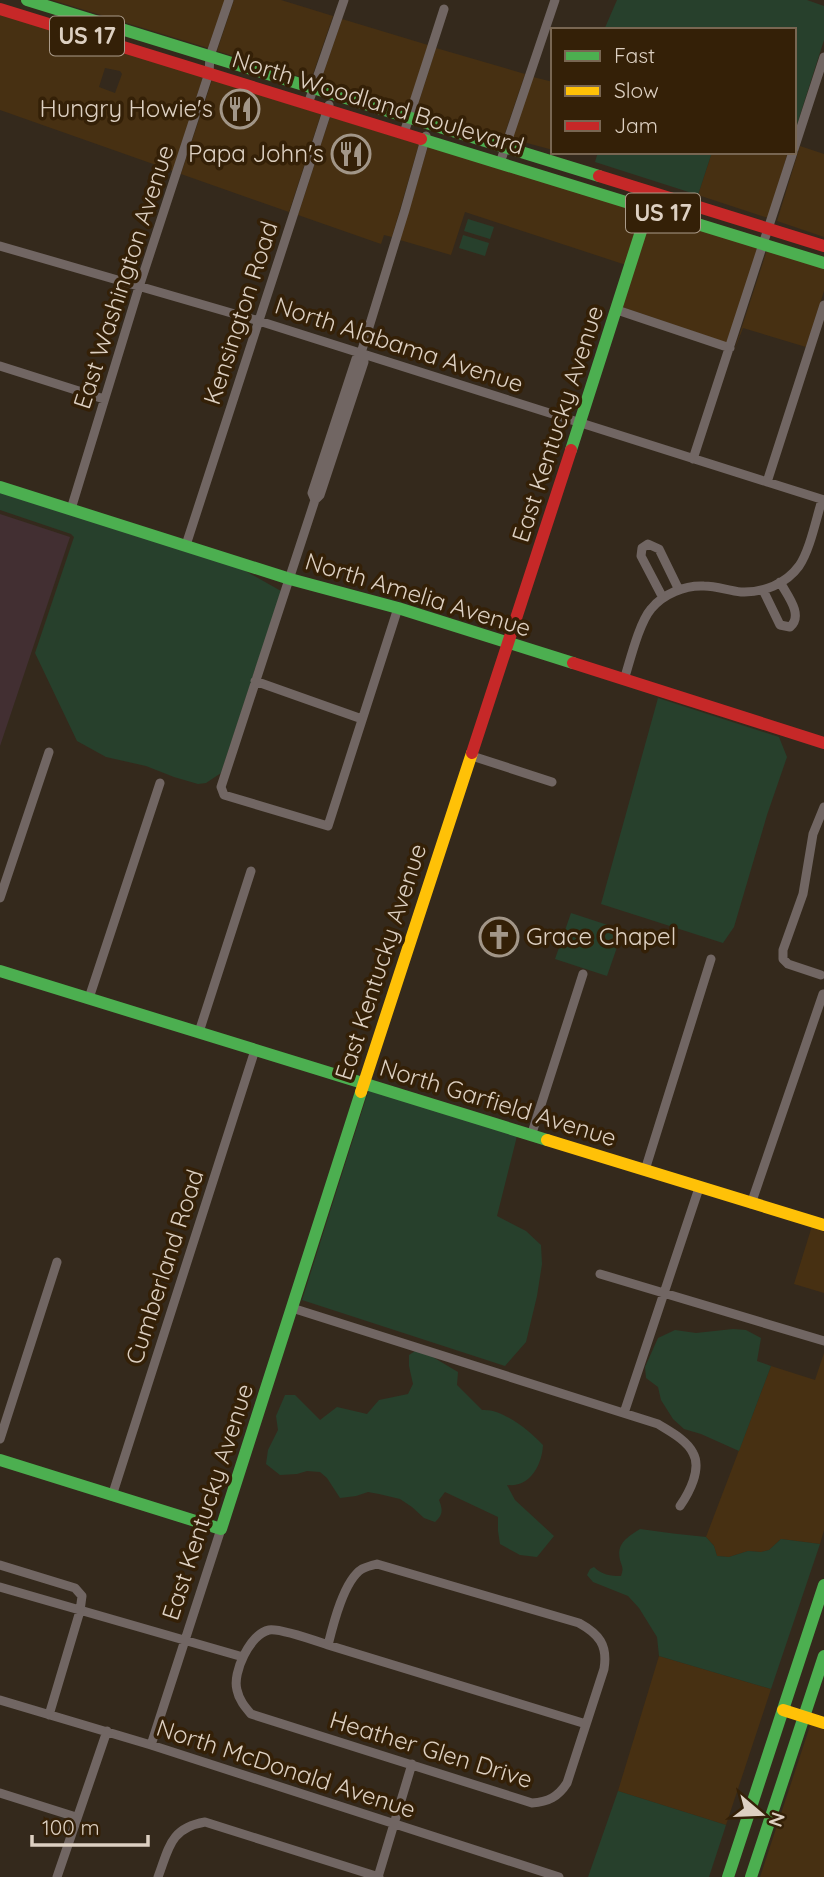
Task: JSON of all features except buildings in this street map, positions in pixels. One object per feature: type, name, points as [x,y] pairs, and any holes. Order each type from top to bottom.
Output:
[{"type":"main road","name":"North Woodland Boulevard","points":[[27,0],[824,246]]},
{"type":"main road","name":"North Woodland Boulevard","points":[[0,9],[824,263]]},
{"type":"main road","name":"East Kentucky Avenue","points":[[221,1529],[363,1083],[509,643],[653,193]]},
{"type":"main road","name":"North Amelia Avenue","points":[[0,487],[290,579],[398,608],[824,743]]},
{"type":"main road","name":"North Garfield Avenue","points":[[0,971],[824,1225]]},
{"type":"main road","points":[[0,1460],[221,1529]]},
{"type":"main road","points":[[728,1877],[824,1585]]},
{"type":"main road","points":[[751,1877],[824,1656]]},
{"type":"main road","points":[[783,1710],[824,1723]]},
{"type":"street","name":"East Washington Avenue","points":[[71,509],[139,287],[209,73],[211,56],[229,0]]},
{"type":"street","points":[[308,104],[344,0]]},
{"type":"street","points":[[500,163],[555,0]]},
{"type":"street","points":[[404,133],[444,9]]},
{"type":"street","points":[[796,145],[824,57]]},
{"type":"street","name":"Kensington Road","points":[[186,545],[332,94]]},
{"type":"street","points":[[398,608],[328,826],[224,795],[221,787],[255,681],[364,362],[361,353],[429,124]]},
{"type":"street","points":[[693,459],[793,154]]},
{"type":"street","name":"North Alabama Avenue","points":[[0,246],[259,321],[823,500]]},
{"type":"street","points":[[767,482],[824,305]]},
{"type":"street","points":[[617,310],[730,348]]},
{"type":"street","points":[[0,366],[104,399]]},
{"type":"street","points":[[624,680],[644,619],[650,609],[679,590],[703,586],[740,592],[763,590],[780,582],[799,566],[823,500]]},
{"type":"street","points":[[663,598],[641,556],[642,548],[648,544],[659,549],[679,590]]},
{"type":"street","points":[[763,590],[780,625],[790,627],[796,622],[795,610],[780,582]]},
{"type":"street","points":[[255,681],[362,719]]},
{"type":"street","points":[[0,898],[49,752]]},
{"type":"street","points":[[472,756],[552,782]]},
{"type":"street","points":[[89,998],[160,783]]},
{"type":"street","points":[[821,975],[789,964],[783,959],[783,950],[803,894],[813,834],[824,807]]},
{"type":"street","points":[[199,1032],[251,871]]},
{"type":"street","points":[[645,1170],[711,959]]},
{"type":"street","points":[[531,1136],[583,974]]},
{"type":"street","points":[[751,1204],[823,994]]},
{"type":"street","name":"Cumberland Road","points":[[112,1496],[255,1050]]},
{"type":"street","points":[[624,1413],[699,1188]]},
{"type":"street","points":[[0,1439],[57,1262]]},
{"type":"street","points":[[600,1274],[824,1341]]},
{"type":"street","points":[[292,1308],[658,1424],[679,1438],[693,1452],[696,1463],[692,1488],[680,1506]]},
{"type":"street","name":"East Kentucky Avenue","points":[[150,1745],[221,1529]]},
{"type":"street","name":"Heather Glen Drive","points":[[243,1657],[236,1688],[242,1703],[251,1714],[532,1803],[553,1798],[567,1783],[606,1657],[600,1639],[579,1623],[377,1564],[361,1570],[350,1580],[328,1645]]},
{"type":"street","points":[[0,1565],[75,1588],[82,1596],[49,1715]]},
{"type":"street","points":[[0,1587],[243,1657],[255,1638],[269,1630],[294,1634],[586,1724]]},
{"type":"street","name":"North McDonald Avenue","points":[[0,1700],[107,1731],[559,1877]]},
{"type":"street","points":[[57,1877],[107,1731]]},
{"type":"street","points":[[158,1877],[171,1842],[179,1831],[190,1824],[205,1822],[378,1877],[412,1764]]},
{"type":"street","points":[[0,1793],[76,1817]]},
{"type":"shaded area","points":[[52,0],[225,0],[208,48]]},
{"type":"shaded area","points":[[234,0],[281,0],[333,16],[311,80],[217,51]]},
{"type":"shaded area","points":[[0,13],[203,77],[173,171],[0,110]],"holes":[[[105,68],[120,71],[122,74],[115,93],[99,87]]]},
{"type":"shaded area","points":[[342,19],[428,45],[408,109],[320,83]]},
{"type":"shaded area","points":[[436,48],[525,74],[504,136],[416,111]]},
{"type":"shaded area","points":[[533,77],[551,82],[551,149],[512,139]]},
{"type":"shaded area","points":[[212,80],[321,114],[289,212],[181,174]]},
{"type":"shaded area","points":[[330,117],[419,144],[392,237],[384,235],[381,244],[298,215]]},
{"type":"shaded area","points":[[428,146],[643,211],[626,265],[465,212],[451,255],[400,240]]},
{"type":"shaded area","points":[[800,146],[824,154],[824,237],[777,221]]},
{"type":"shaded area","points":[[711,154],[787,154],[768,218],[698,195]]},
{"type":"shaded area","points":[[651,214],[759,247],[727,343],[622,307]]},
{"type":"shaded area","points":[[767,250],[824,268],[824,291],[806,347],[743,328],[734,351]]},
{"type":"shaded area","points":[[0,514],[70,537],[0,746]]},
{"type":"shaded area","points":[[812,1226],[824,1229],[824,1293],[794,1284]]},
{"type":"shaded area","points":[[824,1353],[824,1530],[820,1544],[781,1539],[769,1550],[748,1551],[729,1557],[717,1556],[714,1546],[706,1537],[771,1366],[815,1380]]},
{"type":"shaded area","points":[[659,1656],[771,1689],[726,1825],[618,1791]]},
{"type":"shaded area","points":[[811,1723],[824,1727],[824,1877],[760,1877]]},
{"type":"green space","points":[[617,0],[807,0],[824,6],[824,40],[796,128],[796,28],[605,28]]},
{"type":"green space","points":[[597,154],[711,154],[698,195],[595,162]]},
{"type":"green space","points":[[468,219],[494,227],[490,239],[464,231]]},
{"type":"green space","points":[[463,235],[489,243],[485,256],[459,248]]},
{"type":"green space","points":[[0,491],[233,564],[281,591],[221,773],[206,783],[198,784],[146,766],[106,757],[77,741],[35,653],[74,537],[0,510]]},
{"type":"green space","points":[[658,698],[779,737],[787,757],[734,927],[723,943],[601,904]]},
{"type":"green space","points":[[571,913],[623,930],[607,976],[555,959]]},
{"type":"green space","points":[[369,1089],[517,1136],[497,1216],[526,1231],[541,1245],[542,1264],[526,1342],[505,1366],[302,1300]]},
{"type":"green space","points":[[675,1330],[696,1333],[746,1330],[761,1338],[757,1361],[771,1366],[739,1451],[684,1429],[673,1419],[661,1400],[658,1387],[646,1378],[645,1367],[658,1338]]},
{"type":"green space","points":[[415,1351],[431,1356],[458,1372],[457,1385],[482,1410],[490,1410],[507,1417],[543,1445],[540,1461],[533,1474],[522,1483],[507,1485],[515,1500],[554,1536],[537,1557],[520,1555],[500,1544],[498,1517],[445,1492],[439,1500],[441,1515],[435,1522],[424,1518],[400,1499],[368,1492],[340,1498],[320,1472],[280,1475],[266,1464],[268,1450],[278,1430],[276,1416],[285,1395],[295,1395],[320,1420],[337,1407],[367,1414],[379,1400],[408,1394],[413,1384],[409,1355]]},
{"type":"green space","points":[[640,1529],[706,1537],[714,1546],[717,1556],[729,1557],[748,1551],[769,1550],[781,1539],[820,1544],[771,1689],[659,1656],[657,1637],[639,1608],[628,1596],[593,1582],[587,1575],[594,1567],[606,1574],[621,1576],[621,1545]]},
{"type":"green space","points":[[618,1791],[726,1825],[709,1877],[588,1877]]},
{"type":"traffic: fast","points":[[27,0],[599,176]]},
{"type":"traffic: fast","points":[[421,139],[824,263]]},
{"type":"traffic: fast","points":[[571,450],[651,200]]},
{"type":"traffic: fast","points":[[0,487],[290,579],[398,608],[573,663]]},
{"type":"traffic: fast","points":[[0,971],[547,1140]]},
{"type":"traffic: fast","points":[[0,1460],[221,1529],[361,1092]]},
{"type":"traffic: fast","points":[[728,1877],[824,1585]]},
{"type":"traffic: fast","points":[[751,1877],[824,1656]]},
{"type":"traffic: slow","points":[[361,1092],[472,753]]},
{"type":"traffic: slow","points":[[547,1140],[824,1225]]},
{"type":"traffic: slow","points":[[783,1710],[824,1723]]},
{"type":"traffic: jam","points":[[0,9],[421,139]]},
{"type":"traffic: jam","points":[[599,176],[824,246]]},
{"type":"traffic: jam","points":[[472,753],[571,450]]},
{"type":"traffic: jam","points":[[573,663],[824,743]]},
{"type":"place","name":"Hungry Howie's","points":[[240,109]]},
{"type":"place","name":"Papa John's","points":[[351,154]]},
{"type":"place","name":"Grace Chapel","points":[[499,937]]}]
